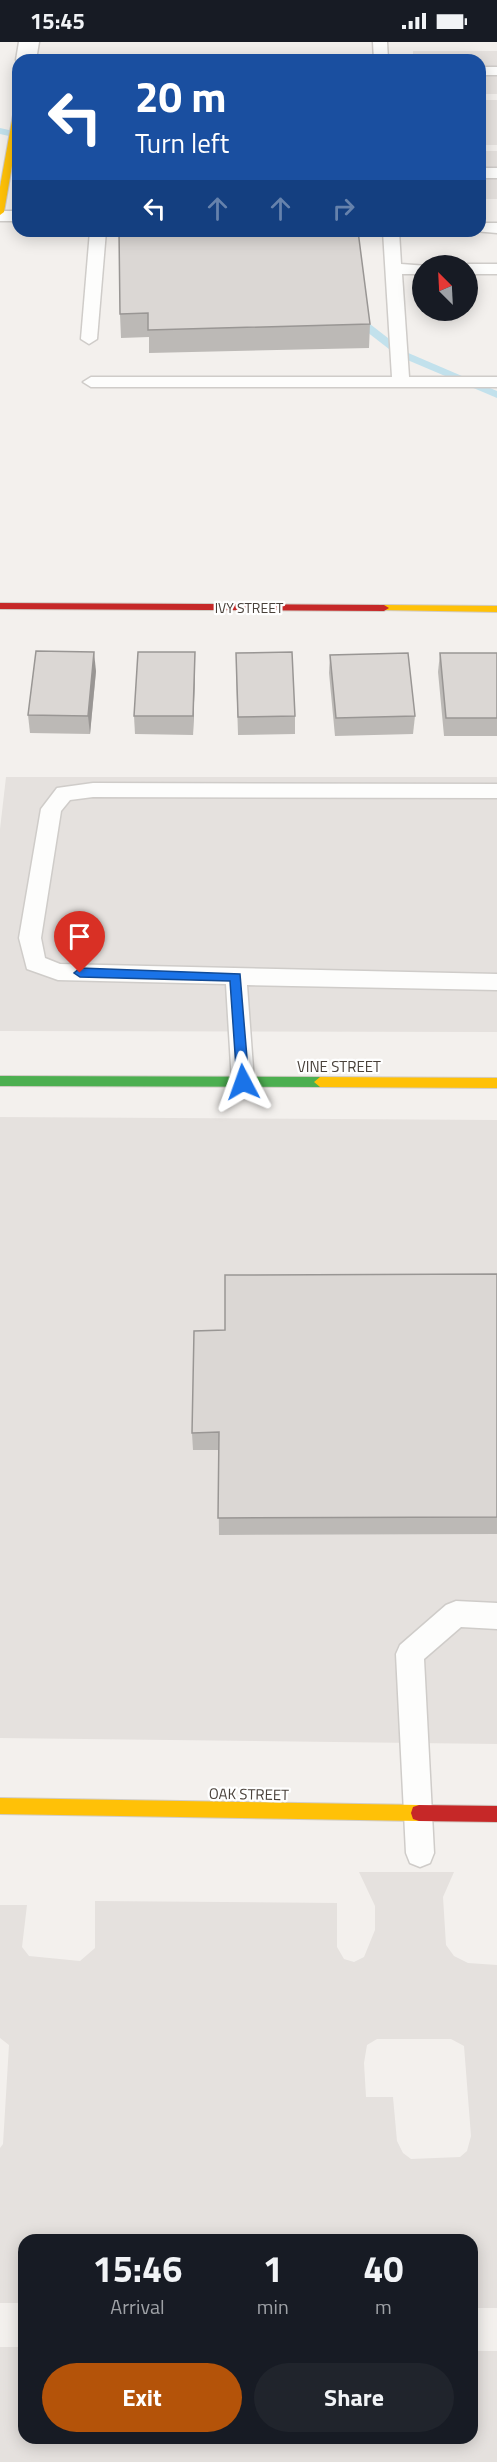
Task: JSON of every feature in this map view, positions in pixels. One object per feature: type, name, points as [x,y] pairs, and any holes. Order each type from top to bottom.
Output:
[{"type":"street","points":[[0,214],[12,142]]},
{"type":"street","name":"IVY STREET","points":[[0,606],[497,609]]},
{"type":"street","name":"VINE STREET","points":[[0,1081],[497,1083]]},
{"type":"street","name":"OAK STREET","points":[[0,1806],[497,1814]]},
{"type":"lane","points":[[89,339],[98,237]]},
{"type":"lane","points":[[391,237],[401,382]]},
{"type":"lane","points":[[478,269],[497,268]]},
{"type":"lane","points":[[394,269],[412,269]]},
{"type":"lane","points":[[91,382],[497,382]]},
{"type":"lane","points":[[497,791],[93,790],[64,793],[51,809],[30,938],[35,963],[58,972],[497,982]]},
{"type":"lane","points":[[236,977],[243,1082]]},
{"type":"lane","points":[[420,1853],[410,1654],[456,1614],[497,1616]]},
{"type":"shaded area","points":[[413,51],[497,51],[497,94],[486,94],[486,54],[413,54]]},
{"type":"shaded area","points":[[486,100],[497,100],[497,145],[486,145]]},
{"type":"shaded area","points":[[486,151],[497,151],[497,199],[486,199]]},
{"type":"shaded area","points":[[6,777],[497,777],[497,1032],[0,1031],[0,829]]},
{"type":"shaded area","points":[[0,1117],[497,1120],[497,1293],[225,1349],[194,1450],[219,1450],[497,1533],[497,1744],[0,1738]]},
{"type":"shaded area","points":[[359,1872],[454,1872],[443,1897],[446,1945],[454,1956],[468,1963],[497,1965],[497,2308],[478,2308],[478,2234],[18,2234],[18,2303],[0,2303],[0,2148],[3,2144],[9,2045],[0,2038],[0,1905],[27,1905],[22,1947],[29,1956],[80,1961],[95,1948],[95,1901],[337,1903],[337,1947],[344,1959],[354,1962],[364,1957],[375,1930],[375,1906]],"holes":[[[377,2039],[451,2039],[464,2046],[471,2136],[467,2151],[460,2157],[411,2159],[403,2153],[397,2141],[393,2097],[366,2097],[364,2063],[367,2045]]]},
{"type":"shaded area","points":[[0,2347],[18,2347],[18,2444],[478,2444],[478,2351],[497,2351],[497,2462],[0,2462]]},
{"type":"building","points":[[119,237],[359,237],[370,324],[148,330],[148,313],[120,314]]},
{"type":"building","points":[[36,651],[94,652],[88,716],[28,715]]},
{"type":"building","points":[[138,652],[195,652],[193,716],[134,716]]},
{"type":"building","points":[[292,652],[295,716],[238,717],[236,653]]},
{"type":"building","points":[[408,653],[415,716],[336,718],[330,655]]},
{"type":"building","points":[[440,653],[497,653],[497,718],[446,718]]},
{"type":"building","points":[[497,1274],[497,1517],[218,1518],[219,1432],[192,1433],[194,1331],[225,1330],[225,1275]]},
{"type":"waterway","points":[[0,131],[12,134]]},
{"type":"waterway","points":[[353,316],[402,354],[497,395]]},
{"type":"traffic: fast","points":[[0,1081],[320,1082]]},
{"type":"traffic: slow","points":[[0,212],[12,141]]},
{"type":"traffic: slow","points":[[384,608],[497,609]]},
{"type":"traffic: slow","points":[[320,1082],[497,1083]]},
{"type":"traffic: slow","points":[[0,1806],[419,1813]]},
{"type":"traffic: jam","points":[[0,606],[384,608]]},
{"type":"traffic: jam","points":[[419,1813],[497,1814]]},
{"type":"route","points":[[80,973],[236,977],[243,1082]]}]
